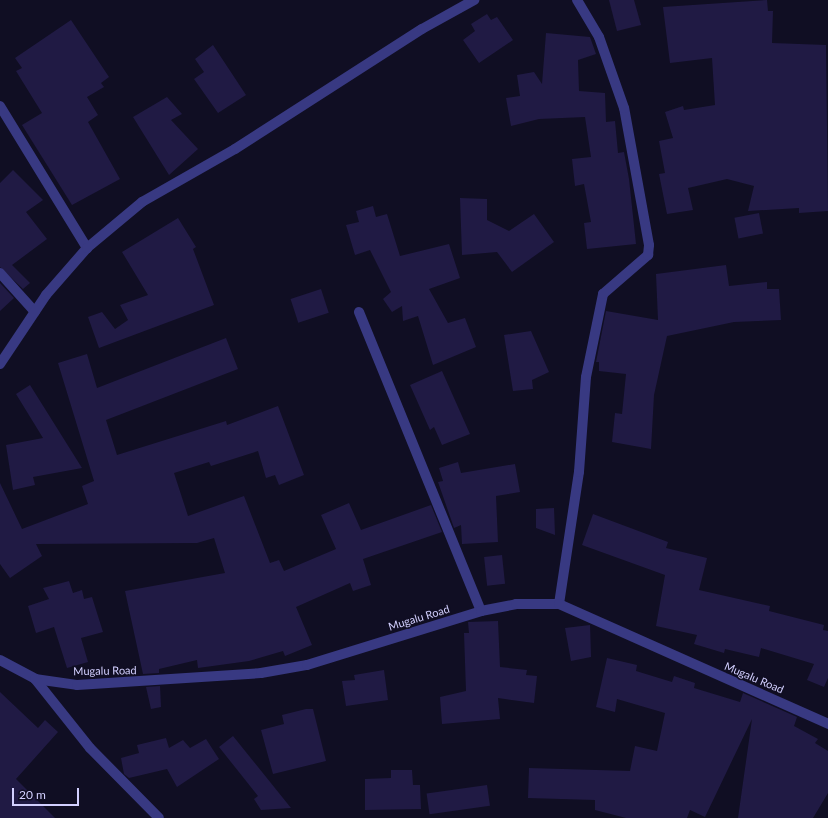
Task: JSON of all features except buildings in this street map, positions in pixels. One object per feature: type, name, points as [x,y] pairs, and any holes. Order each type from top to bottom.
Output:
[{"type":"street","points":[[0,364],[35,312],[87,248],[142,202],[235,149],[422,29],[474,0]]},
{"type":"street","points":[[559,604],[579,472],[586,377],[603,294],[648,255],[649,245],[624,108],[599,37],[576,0]]},
{"type":"street","points":[[0,106],[87,248]]},
{"type":"street","points":[[0,273],[35,312]]},
{"type":"street","points":[[359,312],[481,611]]},
{"type":"street","name":"Mugalu Road","points":[[0,660],[35,679],[77,685],[261,673],[307,665],[481,611],[516,604],[559,604],[828,724]]},
{"type":"street","points":[[35,679],[90,748],[159,818]]}]
